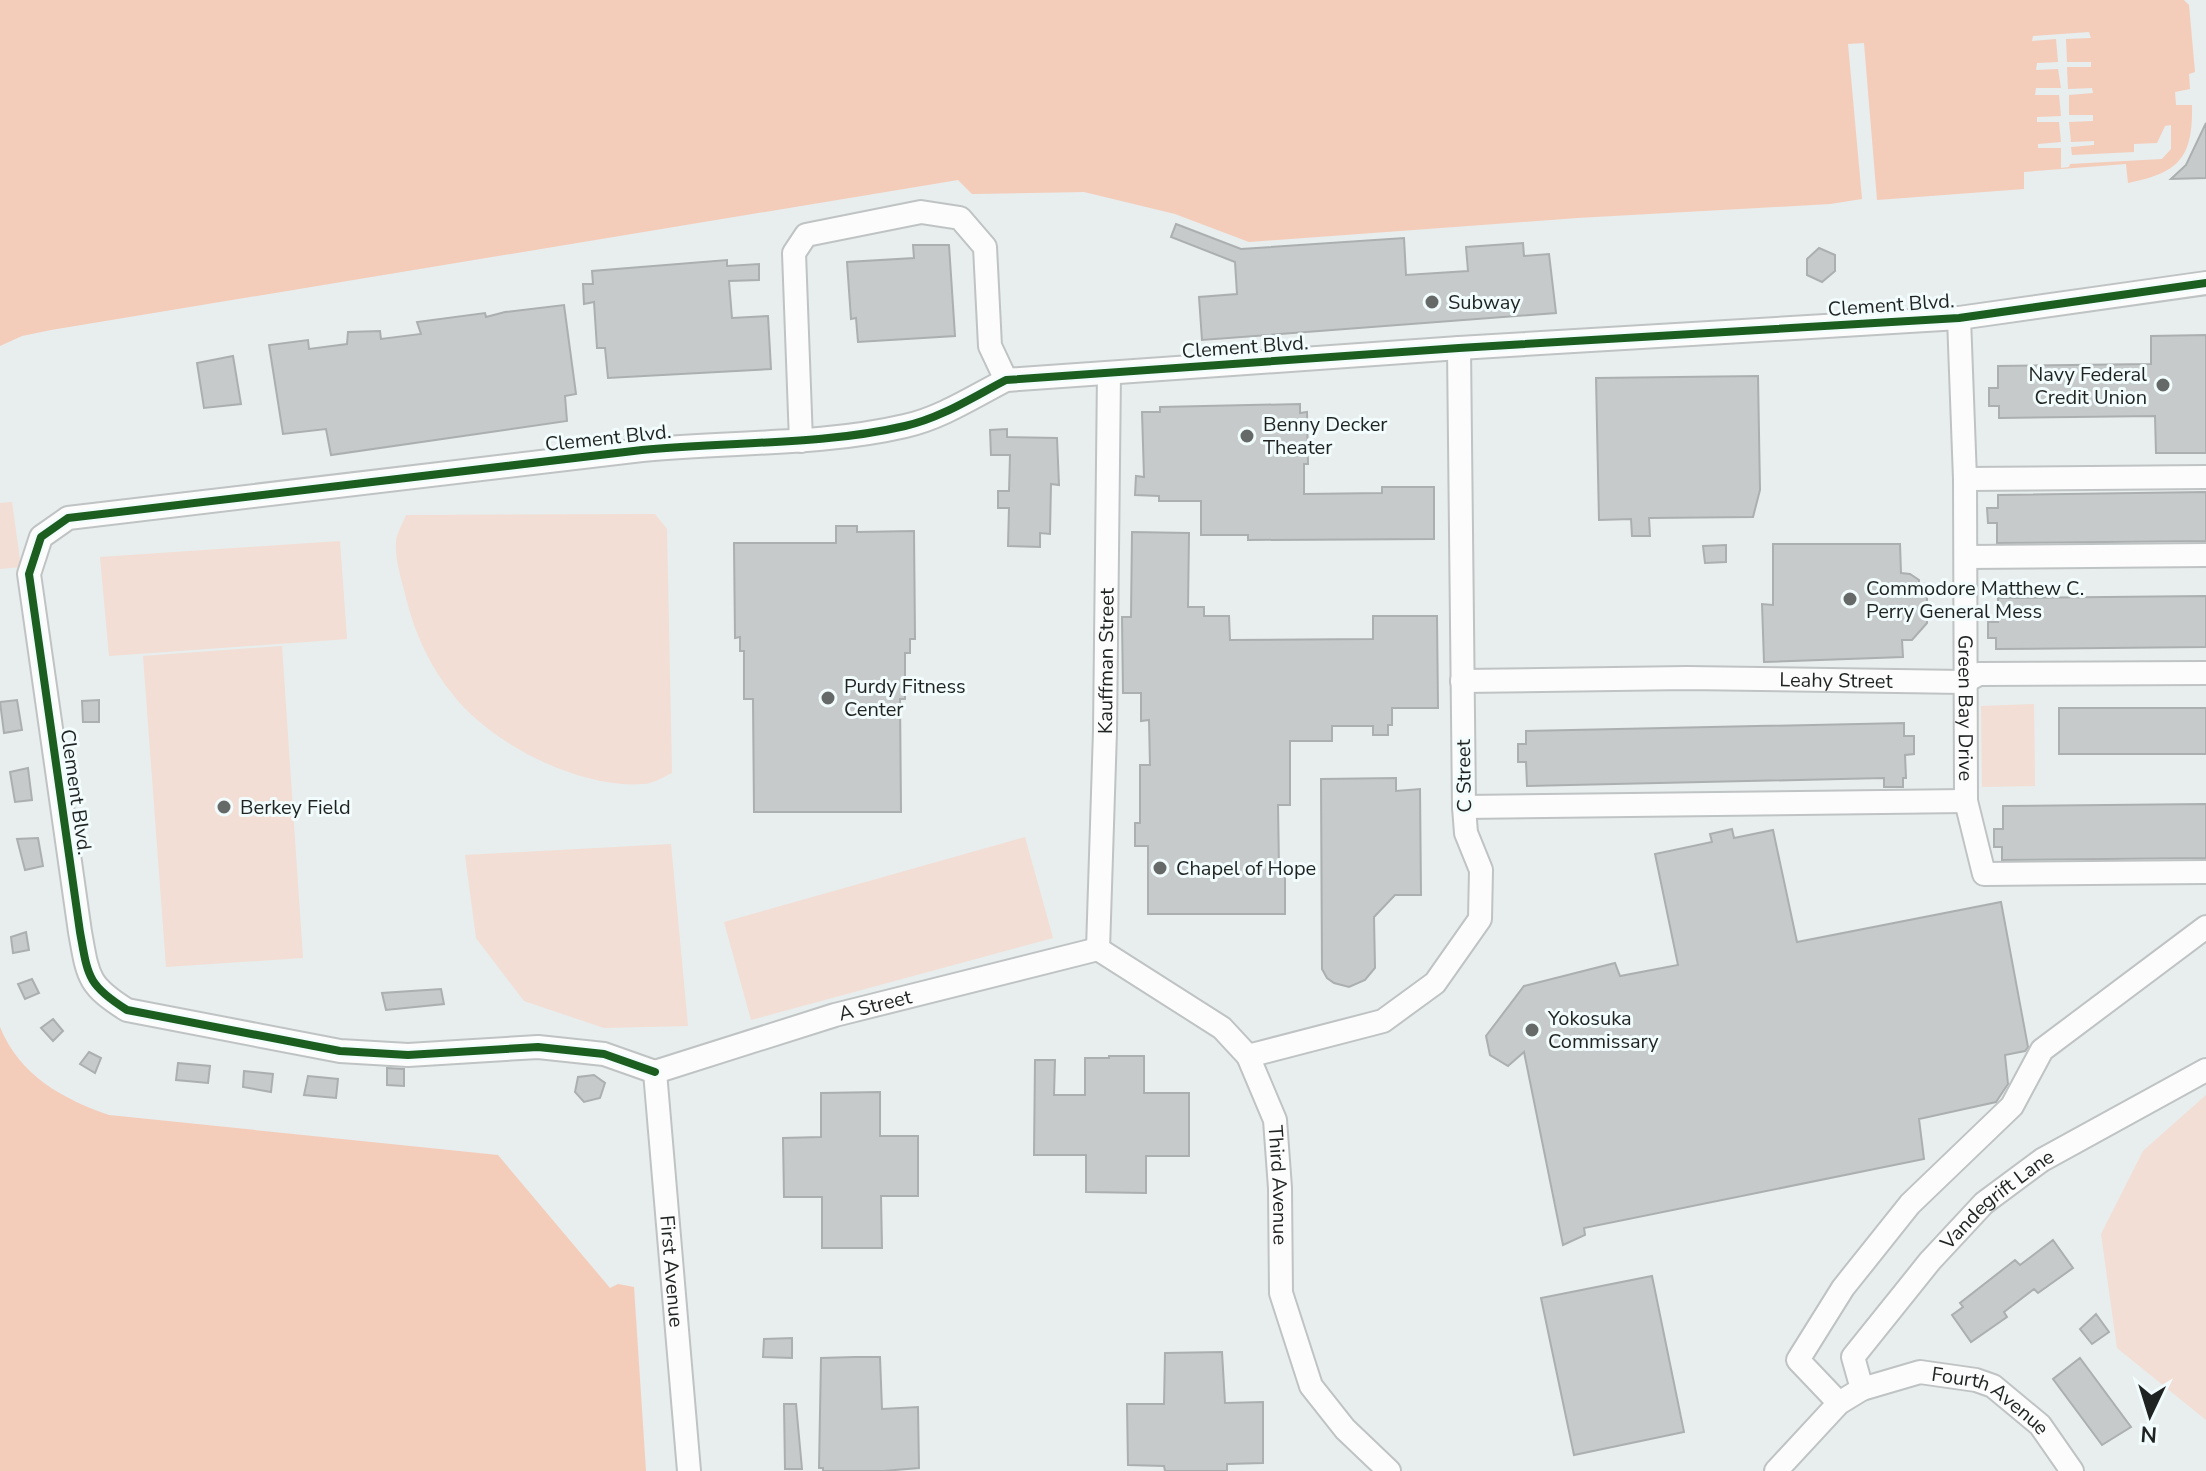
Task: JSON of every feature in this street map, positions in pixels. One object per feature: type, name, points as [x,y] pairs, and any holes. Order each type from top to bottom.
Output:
[{"type":"street","points":[[801,441],[794,253],[806,235],[921,212],[960,218],[985,247],[990,346],[1006,380]]},
{"type":"street","name":"Clement Blvd.","points":[[655,1072],[604,1054],[538,1047],[408,1055],[340,1051],[127,1010],[103,995],[88,976],[80,932],[29,574],[41,537],[68,518],[671,447],[801,441],[905,426],[939,415],[1006,380],[1459,348],[1959,318],[2206,283]]},
{"type":"street","name":"Green Bay Drive","points":[[1959,318],[1965,479],[1966,801],[1984,874],[2206,872]]},
{"type":"street","name":"C Street","points":[[1248,1056],[1383,1021],[1435,983],[1480,919],[1481,870],[1466,833],[1464,807],[1459,348]]},
{"type":"street","name":"Kauffman Street","points":[[1098,949],[1109,373]]},
{"type":"street","points":[[1965,479],[2206,477]]},
{"type":"street","points":[[1966,557],[2206,555]]},
{"type":"street","name":"Leahy Street","points":[[1462,681],[1687,678],[1964,682],[1979,674],[2206,673]]},
{"type":"street","points":[[1464,807],[1966,801]]},
{"type":"street","points":[[1839,1403],[1798,1360],[1843,1288],[1910,1204],[2012,1106],[2042,1050],[2206,927]]},
{"type":"street","name":"Third Avenue","points":[[1098,949],[1222,1028],[1248,1056],[1275,1120],[1280,1188],[1281,1293],[1311,1386],[1345,1429],[1389,1471]]},
{"type":"street","name":"A Street","points":[[655,1072],[835,1015],[1098,949]]},
{"type":"street","name":"Vandegrift Lane","points":[[1862,1389],[1853,1357],[1930,1261],[1984,1203],[2042,1160],[2206,1070]]},
{"type":"street","name":"First Avenue","points":[[655,1072],[689,1471]]},
{"type":"street","name":"Fourth Avenue","points":[[1776,1471],[1839,1403],[1862,1389],[1920,1372],[1976,1380],[1993,1386],[2040,1425],[2072,1471]]},
{"type":"shaded area","points":[[0,0],[2184,0],[2189,5],[2195,72],[2189,74],[2190,89],[2175,92],[2176,105],[2192,105],[2190,138],[2180,160],[2160,174],[2128,183],[2126,164],[2024,172],[2024,189],[1877,200],[1864,43],[1848,44],[1862,199],[1830,204],[1577,218],[1249,242],[1175,214],[1084,192],[972,194],[958,180],[51,330],[22,336],[0,346]]},
{"type":"shaded area","points":[[12,502],[21,567],[0,569],[0,503]]},
{"type":"shaded area","points":[[655,514],[667,529],[672,773],[654,782],[619,784],[566,771],[515,747],[491,731],[454,696],[424,650],[414,624],[398,564],[397,536],[406,515]]},
{"type":"shaded area","points":[[340,541],[347,639],[109,656],[100,557]]},
{"type":"shaded area","name":"Berkey Field","points":[[282,646],[303,958],[166,967],[143,656]]},
{"type":"shaded area","points":[[2034,704],[2035,786],[1982,787],[1981,706]]},
{"type":"shaded area","points":[[1025,837],[1053,938],[751,1020],[724,922]]},
{"type":"shaded area","points":[[671,844],[688,1026],[604,1028],[524,1001],[476,938],[465,855]]},
{"type":"shaded area","points":[[0,1027],[19,1059],[31,1072],[60,1093],[109,1115],[498,1155],[610,1288],[618,1284],[634,1287],[646,1471],[0,1471]]},
{"type":"shaded area","points":[[2206,1095],[2206,1420],[2117,1348],[2101,1234],[2143,1151]]},
{"type":"pier","points":[[2089,32],[2091,38],[2066,39],[2067,62],[2091,62],[2091,67],[2067,67],[2068,89],[2092,88],[2093,93],[2069,95],[2069,115],[2093,115],[2093,121],[2069,122],[2071,142],[2094,141],[2094,145],[2071,147],[2072,155],[2134,152],[2134,144],[2157,143],[2165,126],[2171,125],[2171,149],[2162,159],[2070,164],[2061,168],[2061,148],[2038,148],[2038,144],[2061,142],[2059,122],[2037,122],[2037,117],[2061,116],[2059,95],[2035,95],[2036,88],[2061,88],[2058,69],[2036,70],[2037,63],[2058,62],[2056,39],[2032,41],[2033,36]]},
{"type":"building","points":[[2206,123],[2206,178],[2171,179],[2186,165]]},
{"type":"building","points":[[1176,224],[1241,249],[1404,238],[1406,275],[1468,271],[1466,247],[1523,243],[1524,256],[1549,254],[1556,313],[1202,340],[1199,297],[1237,294],[1235,262],[1171,237]]},
{"type":"building","points":[[913,245],[949,245],[955,336],[858,342],[856,318],[851,319],[847,262],[914,258]]},
{"type":"building","points":[[1819,248],[1835,255],[1835,271],[1822,282],[1807,275],[1807,259]]},
{"type":"building","points":[[727,260],[727,266],[759,264],[759,280],[729,281],[732,318],[768,316],[771,369],[608,378],[605,348],[597,348],[594,302],[584,304],[583,284],[593,284],[592,271]]},
{"type":"building","points":[[564,305],[576,394],[565,396],[567,421],[331,455],[326,429],[283,434],[269,345],[308,340],[309,349],[347,344],[348,332],[380,331],[381,339],[421,334],[417,322],[485,313],[486,317]]},
{"type":"building","points":[[2206,335],[2206,453],[2156,453],[2155,416],[1999,418],[1999,406],[1989,406],[1989,388],[1998,388],[1998,366],[2151,364],[2151,336]]},
{"type":"building","points":[[233,356],[241,404],[204,408],[197,363]]},
{"type":"building","points":[[1758,376],[1760,490],[1753,517],[1649,518],[1650,536],[1632,536],[1631,519],[1599,520],[1596,378]]},
{"type":"building","points":[[1300,404],[1300,413],[1307,412],[1308,464],[1304,464],[1304,494],[1382,493],[1382,487],[1434,487],[1434,539],[1248,540],[1248,535],[1201,535],[1201,501],[1159,501],[1159,496],[1135,495],[1136,476],[1144,477],[1142,412],[1160,412],[1160,407]]},
{"type":"building","points":[[1007,429],[1007,437],[1057,438],[1059,485],[1051,484],[1050,534],[1040,533],[1040,547],[1008,546],[1009,508],[998,508],[998,491],[1009,491],[1010,455],[991,455],[990,430]]},
{"type":"building","points":[[2206,492],[2206,541],[1997,543],[1997,523],[1988,523],[1987,508],[1998,508],[1998,495]]},
{"type":"building","points":[[836,526],[857,526],[857,532],[914,531],[915,639],[910,639],[910,653],[905,653],[905,699],[900,699],[901,812],[754,812],[753,699],[744,699],[744,651],[740,651],[740,637],[735,638],[734,543],[836,543]]},
{"type":"building","points":[[1132,532],[1189,533],[1188,607],[1204,607],[1204,616],[1229,616],[1230,640],[1373,639],[1373,616],[1437,616],[1438,708],[1392,708],[1392,725],[1388,725],[1388,735],[1373,735],[1373,726],[1332,726],[1332,741],[1290,741],[1290,805],[1278,805],[1279,868],[1285,868],[1285,914],[1148,914],[1148,846],[1135,846],[1135,823],[1140,823],[1140,765],[1150,765],[1149,720],[1141,721],[1141,693],[1123,693],[1122,617],[1131,617]]},
{"type":"building","name":"Commodore Matthew C. Perry General Mess","points":[[1773,544],[1900,544],[1901,573],[1919,580],[1919,592],[1927,593],[1927,623],[1912,640],[1902,640],[1903,657],[1764,662],[1762,604],[1773,605]]},
{"type":"building","points":[[1726,545],[1726,562],[1705,563],[1703,546]]},
{"type":"building","points":[[2206,596],[2206,647],[1996,649],[1996,638],[1988,638],[1988,622],[1998,622],[1998,598]]},
{"type":"building","points":[[17,700],[22,730],[4,733],[0,702]]},
{"type":"building","points":[[99,700],[99,722],[83,722],[82,701]]},
{"type":"building","points":[[2059,708],[2206,708],[2206,754],[2059,754]]},
{"type":"building","points":[[1904,723],[1904,736],[1914,736],[1914,754],[1905,755],[1906,778],[1903,778],[1903,787],[1884,787],[1884,778],[1527,786],[1526,762],[1518,762],[1518,744],[1526,744],[1526,731]]},
{"type":"building","points":[[28,768],[32,800],[15,802],[10,772]]},
{"type":"building","points":[[1396,778],[1396,791],[1420,789],[1421,895],[1395,895],[1374,917],[1375,968],[1365,980],[1349,987],[1334,983],[1322,969],[1321,779]]},
{"type":"building","points":[[2206,804],[2206,858],[2002,860],[2002,847],[1994,847],[1994,829],[2003,829],[2003,806]]},
{"type":"building","points":[[1732,829],[1734,838],[1773,830],[1797,942],[2001,902],[2028,1047],[2025,1051],[2005,1055],[2008,1084],[1996,1102],[1919,1119],[1924,1159],[1584,1228],[1585,1235],[1563,1245],[1524,1052],[1508,1066],[1490,1055],[1486,1036],[1524,986],[1615,963],[1620,976],[1678,965],[1655,854],[1712,842],[1710,834]]},
{"type":"building","points":[[38,838],[43,866],[25,870],[17,839]]},
{"type":"building","points":[[26,932],[29,950],[13,953],[11,937]]},
{"type":"building","points":[[32,979],[39,993],[25,999],[18,984]]},
{"type":"building","points":[[441,989],[444,1004],[386,1010],[382,993]]},
{"type":"building","points":[[53,1019],[63,1031],[53,1041],[41,1028]]},
{"type":"building","points":[[89,1052],[101,1058],[95,1073],[80,1064]]},
{"type":"building","points":[[1144,1056],[1144,1093],[1189,1093],[1189,1156],[1146,1156],[1146,1193],[1086,1192],[1086,1155],[1034,1155],[1035,1060],[1055,1060],[1054,1095],[1085,1095],[1085,1058]]},
{"type":"building","points":[[178,1063],[210,1066],[208,1083],[176,1080]]},
{"type":"building","points":[[387,1068],[404,1069],[404,1086],[387,1085]]},
{"type":"building","points":[[244,1071],[273,1074],[271,1092],[243,1087]]},
{"type":"building","points":[[594,1075],[605,1083],[600,1098],[584,1102],[575,1092],[578,1077]]},
{"type":"building","points":[[308,1076],[338,1079],[336,1098],[304,1095]]},
{"type":"building","points":[[880,1092],[880,1136],[918,1136],[918,1196],[881,1196],[882,1248],[822,1248],[822,1197],[784,1197],[783,1138],[821,1137],[821,1093]]},
{"type":"building","points":[[2053,1240],[2073,1268],[2038,1293],[2034,1289],[2004,1312],[2007,1317],[1971,1342],[1952,1315],[1963,1307],[1960,1303],[2015,1260],[2020,1265]]},
{"type":"building","points":[[1652,1276],[1684,1432],[1574,1455],[1541,1298]]},
{"type":"building","points":[[2096,1314],[2109,1332],[2092,1344],[2080,1329]]},
{"type":"building","points":[[792,1338],[792,1358],[763,1357],[764,1339]]},
{"type":"building","points":[[1222,1352],[1225,1403],[1263,1402],[1263,1463],[1227,1464],[1227,1471],[1165,1471],[1164,1466],[1128,1465],[1127,1404],[1164,1404],[1165,1353]]},
{"type":"building","points":[[880,1357],[882,1409],[918,1407],[919,1468],[823,1471],[819,1468],[821,1358]]},
{"type":"building","points":[[2080,1358],[2131,1427],[2102,1445],[2053,1379]]},
{"type":"building","points":[[784,1404],[796,1404],[802,1469],[785,1469]]},
{"type":"cycle path","points":[[655,1072],[604,1054],[538,1047],[408,1055],[340,1051],[127,1010],[104,993],[88,969],[80,932],[29,574],[41,537],[68,518],[642,450],[807,440],[873,432],[931,418],[1006,380],[1459,348],[1959,318],[2206,283]]},
{"type":"place","name":"Subway","points":[[1432,302]]},
{"type":"place","name":"Navy Federal Credit Union","points":[[2163,385]]},
{"type":"place","name":"Benny Decker Theater","points":[[1247,436]]},
{"type":"place","name":"Commodore Matthew C. Perry General Mess","points":[[1850,599]]},
{"type":"place","name":"Purdy Fitness Center","points":[[828,698]]},
{"type":"place","name":"Berkey Field","points":[[224,807]]},
{"type":"place","name":"Chapel of Hope","points":[[1160,868]]},
{"type":"place","name":"Yokosuka Commissary","points":[[1532,1030]]}]
